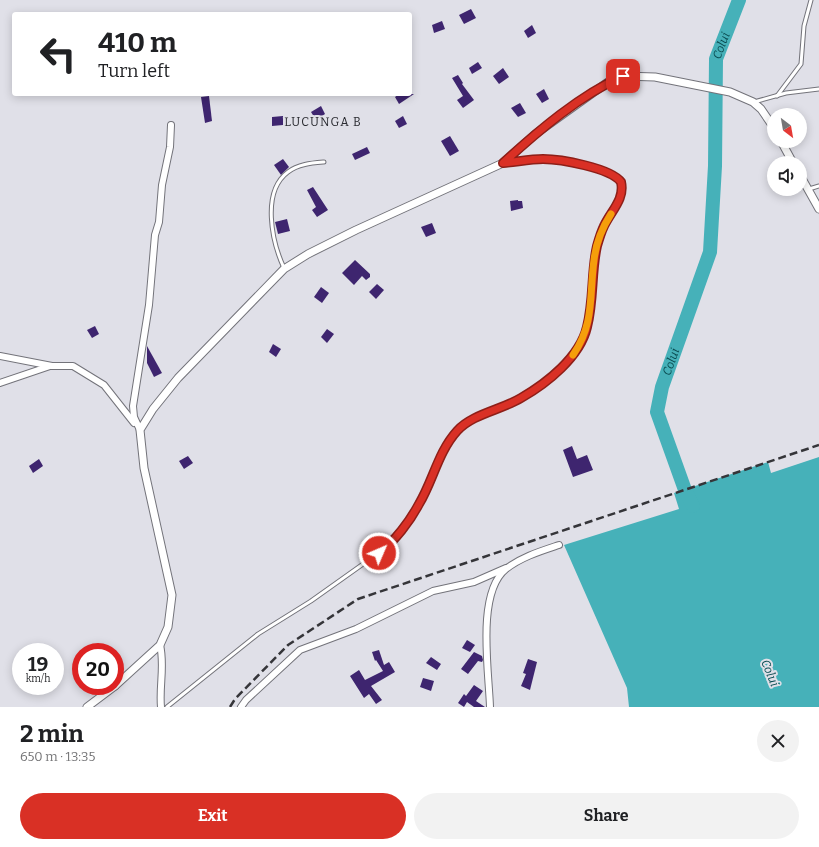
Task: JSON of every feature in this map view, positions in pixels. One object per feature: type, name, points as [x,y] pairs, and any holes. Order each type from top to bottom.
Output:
[{"type":"street","points":[[140,430],[153,409],[178,378],[284,269],[308,254],[356,230],[503,163],[534,135],[608,82],[623,76],[636,75],[679,81],[730,92],[753,102],[767,118]]},
{"type":"street","points":[[124,678],[160,645],[168,627],[172,595],[144,468],[140,430],[134,417],[133,406],[149,305],[155,235],[159,222],[162,185],[170,147],[171,125]]},
{"type":"street","points":[[808,189],[819,209]]},
{"type":"street","points":[[0,356],[52,366],[73,366],[104,385],[140,430]]},
{"type":"street","points":[[0,383],[52,366]]},
{"type":"street","points":[[242,707],[246,700],[300,650],[356,629],[433,591],[474,582],[535,554],[559,545]]},
{"type":"street","points":[[490,707],[487,618],[494,584],[506,568]]},
{"type":"street","points":[[160,645],[163,661],[160,692],[161,707]]},
{"type":"street","points":[[87,707],[103,695]]},
{"type":"lane","points":[[777,96],[801,64],[804,26],[811,0]]},
{"type":"lane","points":[[753,102],[777,96],[819,89]]},
{"type":"lane","points":[[167,707],[258,634],[311,601],[387,547],[420,504],[443,453],[457,431],[475,419],[521,398],[542,384],[572,356],[583,340],[588,326],[594,259],[604,226],[621,196],[621,182],[612,174],[556,160],[542,159],[503,163]]},
{"type":"lane","points":[[284,269],[277,252],[271,223],[274,191],[281,178],[292,169],[311,163],[324,162]]},
{"type":"lane","points":[[808,189],[819,186]]},
{"type":"water","points":[[819,457],[819,707],[629,707],[627,688],[564,545],[679,509],[674,493],[768,462],[771,473]]},
{"type":"building","points":[[471,9],[476,18],[464,24],[459,15]]},
{"type":"building","points":[[442,21],[445,29],[434,33],[432,25]]},
{"type":"building","points":[[532,25],[536,33],[528,38],[524,31]]},
{"type":"building","points":[[478,62],[482,68],[472,74],[469,68]]},
{"type":"building","points":[[503,68],[509,77],[499,84],[493,76]]},
{"type":"building","points":[[458,75],[463,83],[462,84],[474,100],[463,108],[457,100],[463,96],[452,78]]},
{"type":"building","points":[[544,89],[549,99],[542,103],[536,94]]},
{"type":"building","points":[[209,96],[212,121],[205,123],[201,97]]},
{"type":"building","points":[[396,96],[411,96],[399,104],[395,97]]},
{"type":"building","points":[[520,103],[526,113],[518,117],[511,108]]},
{"type":"building","points":[[321,106],[325,114],[316,120],[311,112]]},
{"type":"building","points":[[283,116],[283,125],[272,126],[272,117]]},
{"type":"building","points":[[403,116],[407,124],[399,128],[395,121]]},
{"type":"building","points":[[450,136],[459,151],[450,156],[441,141]]},
{"type":"building","points":[[367,147],[370,153],[355,160],[352,154]]},
{"type":"building","points":[[283,159],[289,167],[281,175],[274,165]]},
{"type":"building","points":[[313,187],[328,210],[317,217],[312,210],[316,207],[307,190]]},
{"type":"building","points":[[510,201],[522,201],[523,208],[511,211]]},
{"type":"building","points":[[287,219],[290,231],[278,234],[275,222]]},
{"type":"building","points":[[432,223],[436,233],[426,237],[421,227]]},
{"type":"building","points":[[355,260],[370,274],[370,277],[366,280],[362,276],[354,285],[342,273]]},
{"type":"building","points":[[377,284],[384,290],[376,299],[369,292]]},
{"type":"building","points":[[321,287],[329,293],[322,303],[314,297]]},
{"type":"building","points":[[95,326],[99,334],[92,338],[87,330]]},
{"type":"building","points":[[327,329],[334,334],[327,343],[321,337]]},
{"type":"building","points":[[273,344],[281,349],[276,357],[269,352]]},
{"type":"building","points":[[147,346],[162,373],[154,377],[147,363]]},
{"type":"building","points":[[572,446],[577,459],[587,455],[593,470],[573,477],[563,450]]},
{"type":"building","points":[[188,456],[193,463],[184,469],[179,461]]},
{"type":"building","points":[[39,459],[43,466],[33,473],[29,466]]},
{"type":"building","points":[[467,640],[475,645],[470,652],[462,648]]},
{"type":"building","points":[[379,650],[384,665],[389,662],[395,672],[371,686],[382,700],[376,704],[369,694],[364,698],[350,676],[359,670],[365,680],[383,671],[376,660],[375,661],[372,652]]},
{"type":"building","points":[[474,652],[482,656],[483,660],[482,662],[478,661],[468,674],[461,669]]},
{"type":"building","points":[[431,657],[441,664],[437,670],[426,663]]},
{"type":"building","points":[[528,659],[537,662],[530,690],[521,686],[526,674],[523,673]]},
{"type":"building","points":[[423,678],[434,681],[431,691],[420,687]]},
{"type":"building","points":[[474,685],[483,691],[476,701],[485,707],[474,707],[467,702],[464,707],[458,703],[464,694],[466,696]]},
{"type":"waterway","name":"Colui","points":[[693,506],[685,490],[657,412],[662,387],[710,252],[715,166],[716,59],[739,0]]},
{"type":"railway","points":[[230,707],[235,699],[288,645],[358,599],[819,445]]},
{"type":"slow traffic","points":[[573,355],[583,340],[588,326],[594,259],[599,238],[611,214]]},
{"type":"district","name":"LUCUNGA B","points":[[323,122]]},
{"type":"route","points":[[379,553],[387,547],[420,504],[449,441],[457,431],[463,425],[521,398],[542,384],[572,356],[583,340],[588,326],[594,259],[599,238],[621,196],[621,182],[612,174],[556,160],[542,159],[503,163],[534,135],[575,105],[608,82],[623,76]]}]
